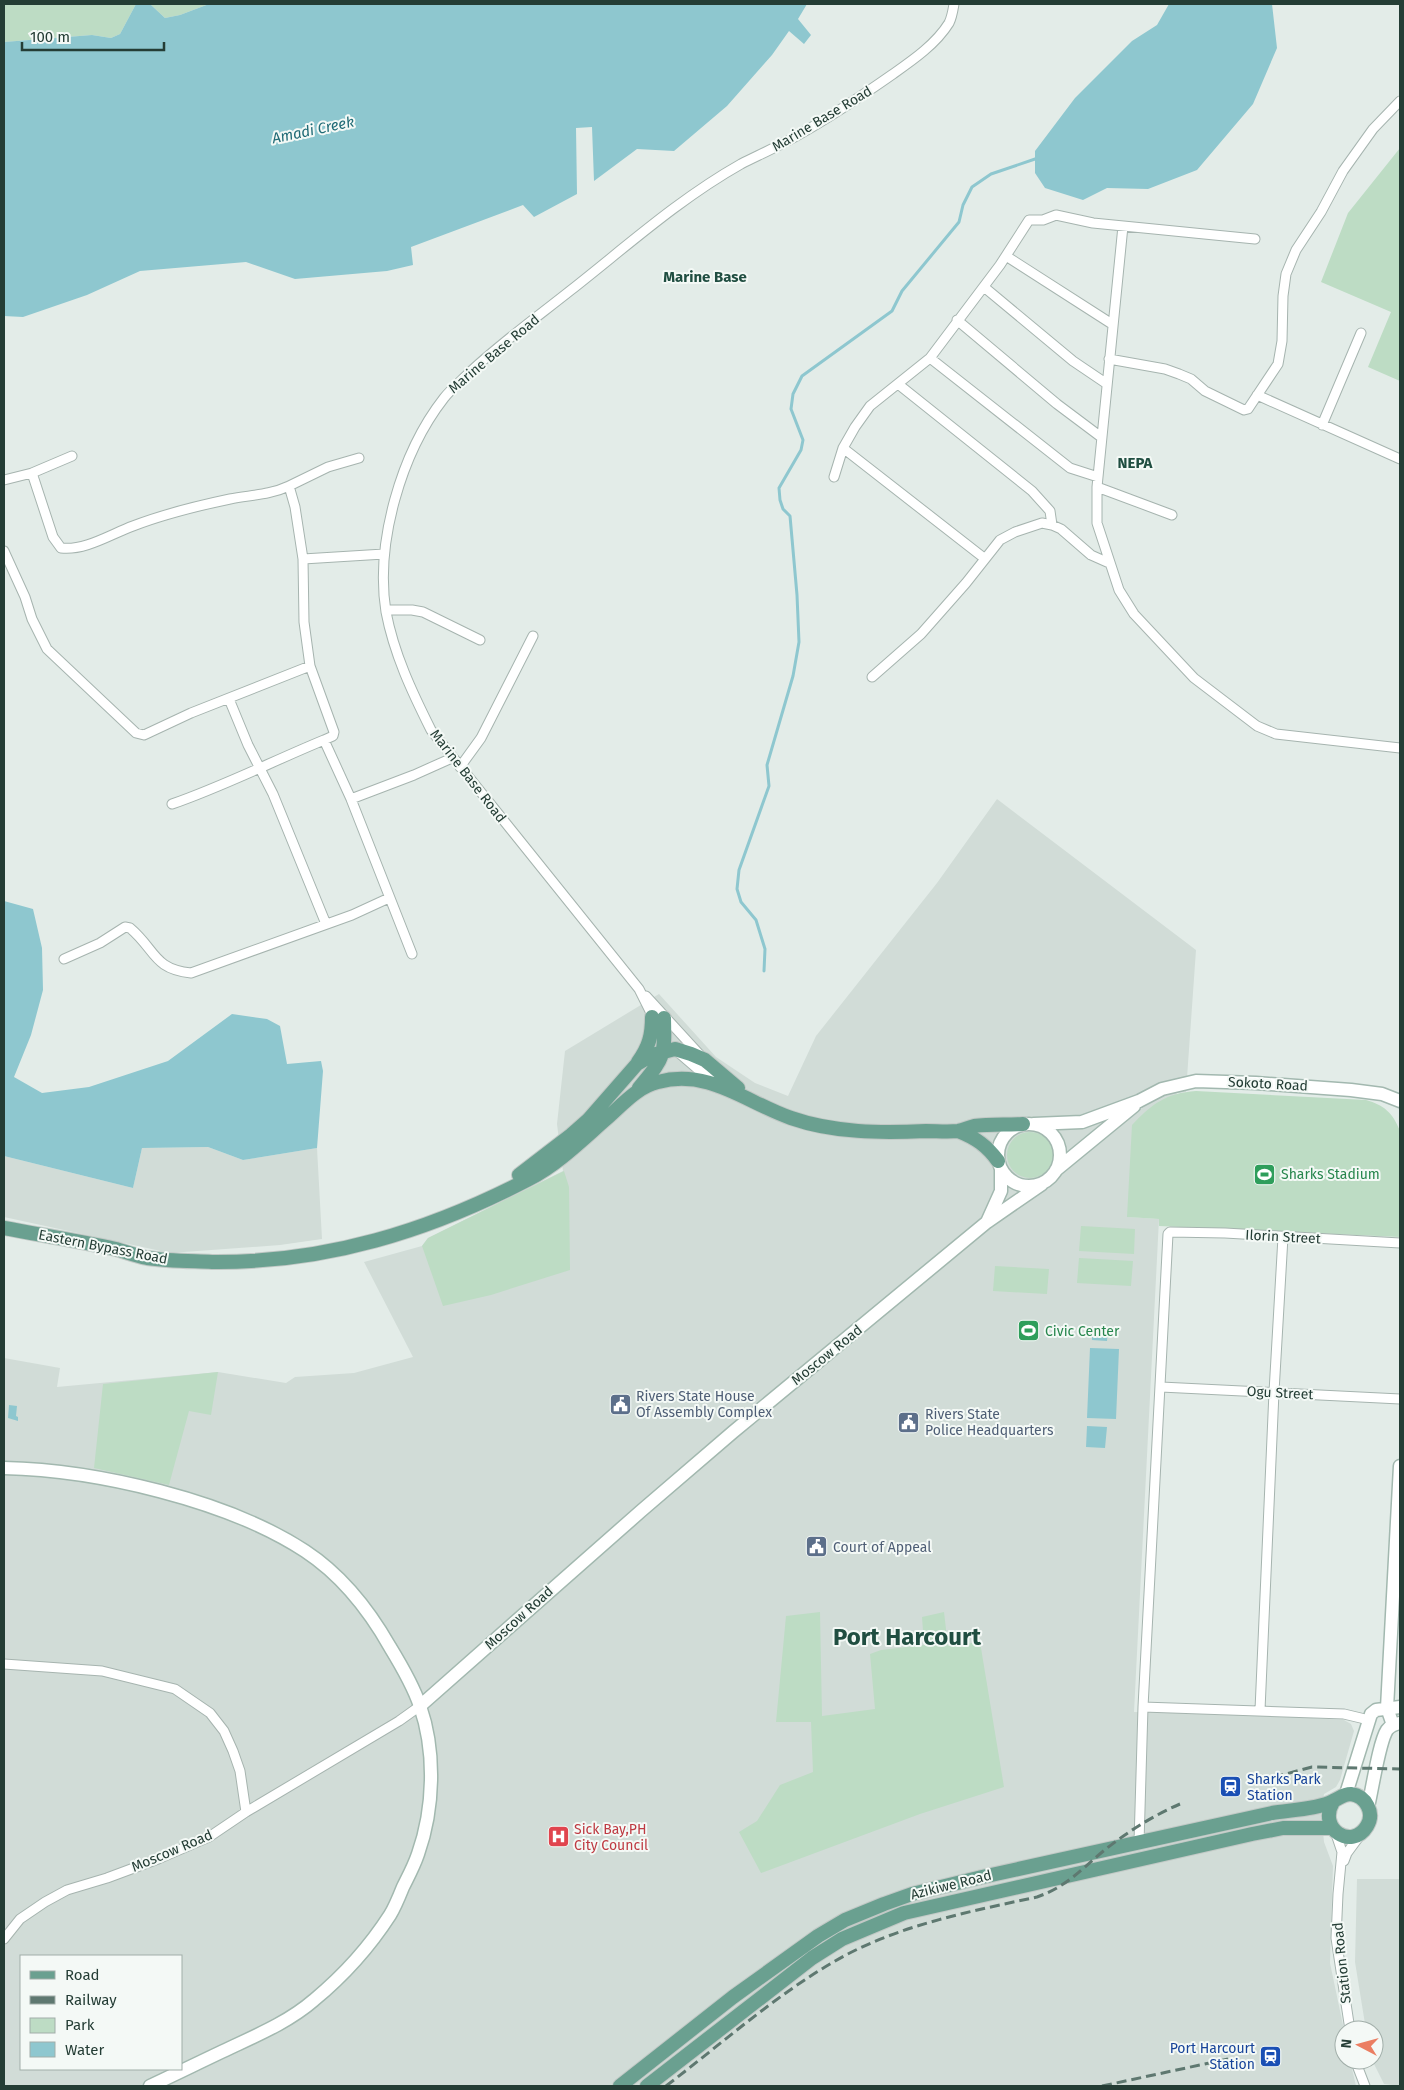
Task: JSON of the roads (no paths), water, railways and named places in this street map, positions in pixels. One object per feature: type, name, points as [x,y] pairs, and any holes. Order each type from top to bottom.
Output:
[{"type":"main road","points":[[658,1017],[670,1051]]},
{"type":"main road","points":[[637,1064],[646,1052],[658,1017]]},
{"type":"main road","points":[[670,1051],[705,1060],[752,1099]]},
{"type":"main road","points":[[635,1092],[670,1051]]},
{"type":"main road","name":"Eastern Bypass Road","points":[[492,1196],[571,1135],[594,1113],[637,1064],[652,1055],[670,1051]]},
{"type":"main road","name":"Eastern Bypass Road","points":[[4,1228],[115,1249],[148,1258],[207,1262],[316,1255],[399,1234],[439,1220],[531,1178],[568,1153],[635,1092],[657,1082],[678,1079],[697,1080],[720,1085]]},
{"type":"main road","points":[[720,1085],[752,1099],[770,1110],[793,1119],[827,1126],[877,1132],[958,1131],[974,1126],[1028,1124]]},
{"type":"main road","points":[[958,1131],[981,1142],[990,1150],[999,1166]]},
{"type":"main road","points":[[1346,1794],[1362,1798],[1368,1807],[1370,1816],[1363,1832],[1348,1837],[1333,1830],[1328,1815],[1333,1802],[1346,1794]]},
{"type":"main road","name":"Azikiwe Road","points":[[620,2086],[733,1997],[818,1936],[845,1920],[912,1894],[1272,1813],[1333,1802]]},
{"type":"main road","name":"Azikiwe Road","points":[[647,2086],[812,1958],[842,1939],[874,1924],[913,1911],[1268,1831],[1283,1828],[1333,1830]]},
{"type":"street","name":"Marine Base Road","points":[[705,1060],[658,1017],[638,989],[431,730],[409,687],[393,640],[386,610],[384,554],[389,522],[398,489],[410,457],[428,421],[445,396],[483,360],[660,217],[698,190],[742,164],[800,134],[864,95],[914,59],[940,35],[950,21],[954,4]]},
{"type":"street","points":[[1109,359],[1154,366],[1179,374],[1191,380],[1205,391],[1244,410],[1248,409],[1278,364],[1282,341],[1282,296],[1286,274],[1296,250],[1321,212],[1343,171],[1373,129],[1400,101]]},
{"type":"street","points":[[834,477],[843,448],[854,427],[870,406],[930,358],[957,320],[984,287],[1029,220],[1042,220],[1056,215],[1093,223],[1255,239]]},
{"type":"street","points":[[1123,226],[1096,488],[1097,523],[1108,563],[1119,590],[1134,614],[1194,678],[1258,726],[1276,734],[1400,748]]},
{"type":"street","points":[[1006,256],[1112,324]]},
{"type":"street","points":[[984,287],[1073,361],[1107,384]]},
{"type":"street","points":[[957,320],[1057,404],[1101,437]]},
{"type":"street","points":[[1322,425],[1360,333]]},
{"type":"street","points":[[930,358],[1070,468],[1098,477]]},
{"type":"street","points":[[898,384],[1032,491],[1050,511],[1052,525]]},
{"type":"street","points":[[1257,395],[1400,459]]},
{"type":"street","points":[[843,448],[984,558]]},
{"type":"street","points":[[4,480],[32,473],[72,456]]},
{"type":"street","points":[[32,473],[54,537],[61,548],[69,549],[77,548],[136,525],[203,504],[280,490],[328,467],[359,458]]},
{"type":"street","points":[[172,804],[216,789],[333,736],[334,732],[310,666],[304,622],[303,559],[295,507],[289,486]]},
{"type":"street","points":[[1096,488],[1172,516]]},
{"type":"street","points":[[872,677],[921,634],[966,583],[1000,540],[1015,532],[1042,523],[1052,525],[1061,529],[1091,555],[1108,563]]},
{"type":"street","points":[[4,551],[25,597],[32,619],[48,649],[136,733],[144,735],[191,713],[310,666]]},
{"type":"street","points":[[303,559],[384,554]]},
{"type":"street","points":[[386,610],[423,612],[480,640]]},
{"type":"street","points":[[460,767],[481,738],[533,636]]},
{"type":"street","points":[[229,699],[259,768],[273,794],[326,924]]},
{"type":"street","points":[[324,740],[351,798],[412,954]]},
{"type":"street","points":[[351,798],[414,776],[452,758]]},
{"type":"street","points":[[64,959],[83,952],[125,927],[130,928],[149,947],[162,965],[176,971],[191,973],[352,915],[389,898]]},
{"type":"street","points":[[670,1051],[720,1085]]},
{"type":"street","name":"Sokoto Road","points":[[1028,1124],[1082,1122],[1139,1101],[1162,1089],[1196,1081],[1351,1090],[1382,1094],[1400,1101]]},
{"type":"street","name":"Sokoto Road","points":[[1056,1170],[1091,1144],[1139,1101]]},
{"type":"street","points":[[1028,1124],[1051,1133],[1060,1151],[1060,1161],[1050,1178],[1042,1184],[1030,1187],[1018,1185],[1008,1179],[999,1166],[998,1149],[1003,1138],[1012,1129],[1028,1124]]},
{"type":"street","name":"Moscow Road","points":[[987,1222],[1001,1191],[999,1166]]},
{"type":"street","name":"Moscow Road","points":[[4,1939],[20,1919],[45,1902],[68,1890],[107,1878],[209,1837],[246,1812],[399,1721],[420,1706],[641,1511],[987,1222],[1042,1184]]},
{"type":"street","name":"Ilorin Street","points":[[1161,1387],[1168,1234],[1170,1232],[1400,1244]]},
{"type":"street","points":[[1260,1710],[1283,1237]]},
{"type":"street","points":[[1139,1843],[1143,1707],[1161,1387]]},
{"type":"street","name":"Ogu Street","points":[[1161,1387],[1400,1399]]},
{"type":"street","points":[[1368,1807],[1387,1730],[1397,1724],[1387,1708],[1398,1553],[1400,1466]]},
{"type":"street","points":[[4,1468],[26,1468],[100,1478],[159,1492],[213,1508],[266,1529],[306,1552],[335,1574],[383,1634],[404,1670],[420,1706],[430,1761],[428,1813],[418,1854],[392,1913],[362,1952],[314,2001],[282,2023],[150,2086]]},
{"type":"street","points":[[4,1664],[102,1671],[175,1689],[210,1713],[224,1731],[240,1771],[246,1812]]},
{"type":"street","points":[[1143,1707],[1344,1714],[1369,1720]]},
{"type":"street","points":[[1346,1794],[1369,1720],[1376,1710],[1400,1708]]},
{"type":"street","name":"Station Road","points":[[1333,1830],[1342,1852],[1336,1938],[1348,2020]]},
{"type":"street","name":"Station Road","points":[[1342,1866],[1347,1853],[1363,1832]]},
{"type":"street","points":[[1359,2070],[1365,2086]]},
{"type":"water","name":"Amadi Creek","points":[[136,4],[150,4],[165,18],[180,15],[209,4],[807,4],[798,19],[811,35],[804,44],[789,31],[772,55],[727,106],[674,151],[637,149],[594,181],[592,127],[576,128],[577,194],[534,217],[523,205],[411,247],[413,265],[387,271],[295,279],[246,262],[140,271],[87,295],[23,317],[4,316],[4,42],[92,35],[111,38],[120,34]]},
{"type":"water","points":[[1169,4],[1272,4],[1277,48],[1253,104],[1197,170],[1148,189],[1107,188],[1083,200],[1045,188],[1035,173],[1035,151],[1075,98],[1132,41],[1157,25]]},
{"type":"water","points":[[4,901],[33,909],[42,948],[43,990],[31,1035],[14,1077],[42,1093],[89,1087],[168,1061],[232,1014],[267,1019],[280,1026],[287,1064],[321,1061],[323,1071],[317,1148],[243,1160],[208,1147],[142,1148],[133,1188],[4,1156]]},
{"type":"water","points":[[1092,1327],[1108,1328],[1107,1341],[1092,1340]]},
{"type":"water","points":[[1090,1348],[1119,1349],[1116,1419],[1087,1418]]},
{"type":"water","points":[[9,1405],[17,1406],[16,1416],[18,1421],[8,1418]]},
{"type":"water","points":[[1087,1426],[1107,1427],[1105,1448],[1086,1447]]},
{"type":"waterway","points":[[764,971],[765,949],[756,920],[741,902],[737,889],[739,870],[769,786],[767,765],[793,676],[799,642],[790,516],[783,509],[779,488],[801,450],[803,440],[791,409],[793,394],[802,376],[892,311],[902,291],[959,222],[963,205],[972,187],[991,174],[1038,158]]},
{"type":"railway","points":[[1259,1781],[1312,1767],[1400,1769]]},
{"type":"railway","points":[[666,2086],[775,2001],[844,1956],[890,1935],[914,1927],[963,1913],[1037,1897],[1056,1889],[1129,1832],[1180,1804]]},
{"type":"railway","points":[[1102,2086],[1228,2059]]},
{"type":"place","name":"Sharks Stadium","points":[[1265,1174]]},
{"type":"place","name":"Civic Center","points":[[1029,1331]]},
{"type":"place","name":"Rivers State House Of Assembly Complex","points":[[620,1404]]},
{"type":"place","name":"Rivers State Police Headquarters","points":[[909,1422]]},
{"type":"place","name":"Court of Appeal","points":[[817,1547]]},
{"type":"place","name":"Sharks Park Station","points":[[1231,1787]]},
{"type":"place","name":"Sick Bay,PH City Council","points":[[558,1837]]},
{"type":"place","name":"Port Harcourt Station","points":[[1271,2056]]},
{"type":"district","name":"Marine Base","points":[[705,277]]},
{"type":"district","name":"NEPA","points":[[1135,463]]},
{"type":"district","name":"Port Harcourt","points":[[907,1637]]}]
